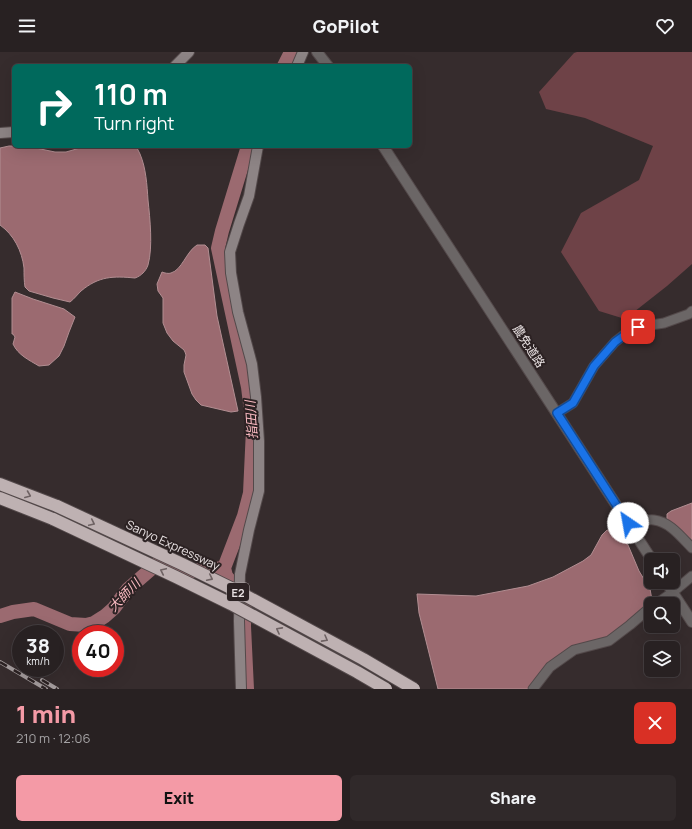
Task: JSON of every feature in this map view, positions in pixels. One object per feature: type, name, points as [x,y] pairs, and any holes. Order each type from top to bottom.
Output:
[{"type":"highway","name":"Sanyo Expressway","points":[[0,484],[57,506],[237,591],[414,689]]},
{"type":"highway","name":"E2","points":[[0,498],[53,519],[231,604],[386,689]]},
{"type":"main road","points":[[177,64],[189,52]]},
{"type":"main road","points":[[298,64],[303,52]]},
{"type":"main road","points":[[0,133],[12,132]]},
{"type":"main road","points":[[241,689],[239,584],[258,491],[259,441],[252,364],[238,312],[231,273],[230,252],[249,196],[258,148]]},
{"type":"street","points":[[317,52],[326,64]]},
{"type":"street","name":"農免道路","points":[[384,148],[647,553]]},
{"type":"street","points":[[557,413],[573,403],[594,366],[615,342],[638,327],[664,323],[692,311]]},
{"type":"street","points":[[628,523],[653,520],[662,523],[673,529],[692,548]]},
{"type":"street","points":[[666,597],[692,576]]},
{"type":"street","points":[[671,589],[692,622]]},
{"type":"street","points":[[533,689],[550,667],[574,650],[609,641],[644,613]]},
{"type":"shaded area","points":[[692,52],[692,264],[625,319],[599,311],[561,252],[581,213],[639,180],[653,146],[585,118],[546,109],[539,92],[574,53]]},
{"type":"shaded area","points":[[12,146],[12,148],[36,148],[55,152],[66,152],[80,148],[137,148],[142,159],[147,183],[151,242],[150,258],[143,273],[135,278],[113,277],[94,282],[81,291],[70,302],[29,291],[25,287],[24,268],[19,250],[13,239],[0,225],[0,148]]},
{"type":"shaded area","points":[[197,245],[205,245],[208,248],[217,316],[238,411],[231,412],[201,405],[196,400],[192,394],[184,372],[185,352],[173,341],[167,333],[163,323],[163,298],[158,291],[157,284],[162,272],[171,273],[175,271]]},
{"type":"shaded area","points":[[15,292],[64,309],[75,317],[59,356],[49,365],[39,366],[21,354],[13,344],[15,337],[12,334],[12,298]]},
{"type":"shaded area","points":[[692,503],[692,542],[667,519],[667,514]]},
{"type":"shaded area","points":[[607,530],[618,532],[628,545],[644,579],[644,589],[650,589],[651,597],[644,597],[644,609],[607,638],[566,652],[547,663],[534,682],[527,689],[438,689],[419,613],[417,594],[476,596],[528,586],[553,577],[583,561],[591,555],[602,535]]},
{"type":"waterway","name":"指田川","points":[[285,64],[291,52]]},
{"type":"waterway","name":"指田川","points":[[247,148],[218,248],[248,387],[253,429],[250,493],[244,516],[224,568],[226,576],[245,599],[244,626],[247,689]]},
{"type":"waterway","name":"大師川","points":[[0,616],[13,612],[34,609],[70,624],[86,625],[94,623],[105,616],[114,608],[128,589],[158,563],[170,564],[192,571],[224,568]]},
{"type":"railway","points":[[0,662],[46,689]]},
{"type":"railway","points":[[42,680],[57,689]]},
{"type":"route","points":[[628,523],[557,413],[573,403],[589,373],[615,342],[638,327]]}]
